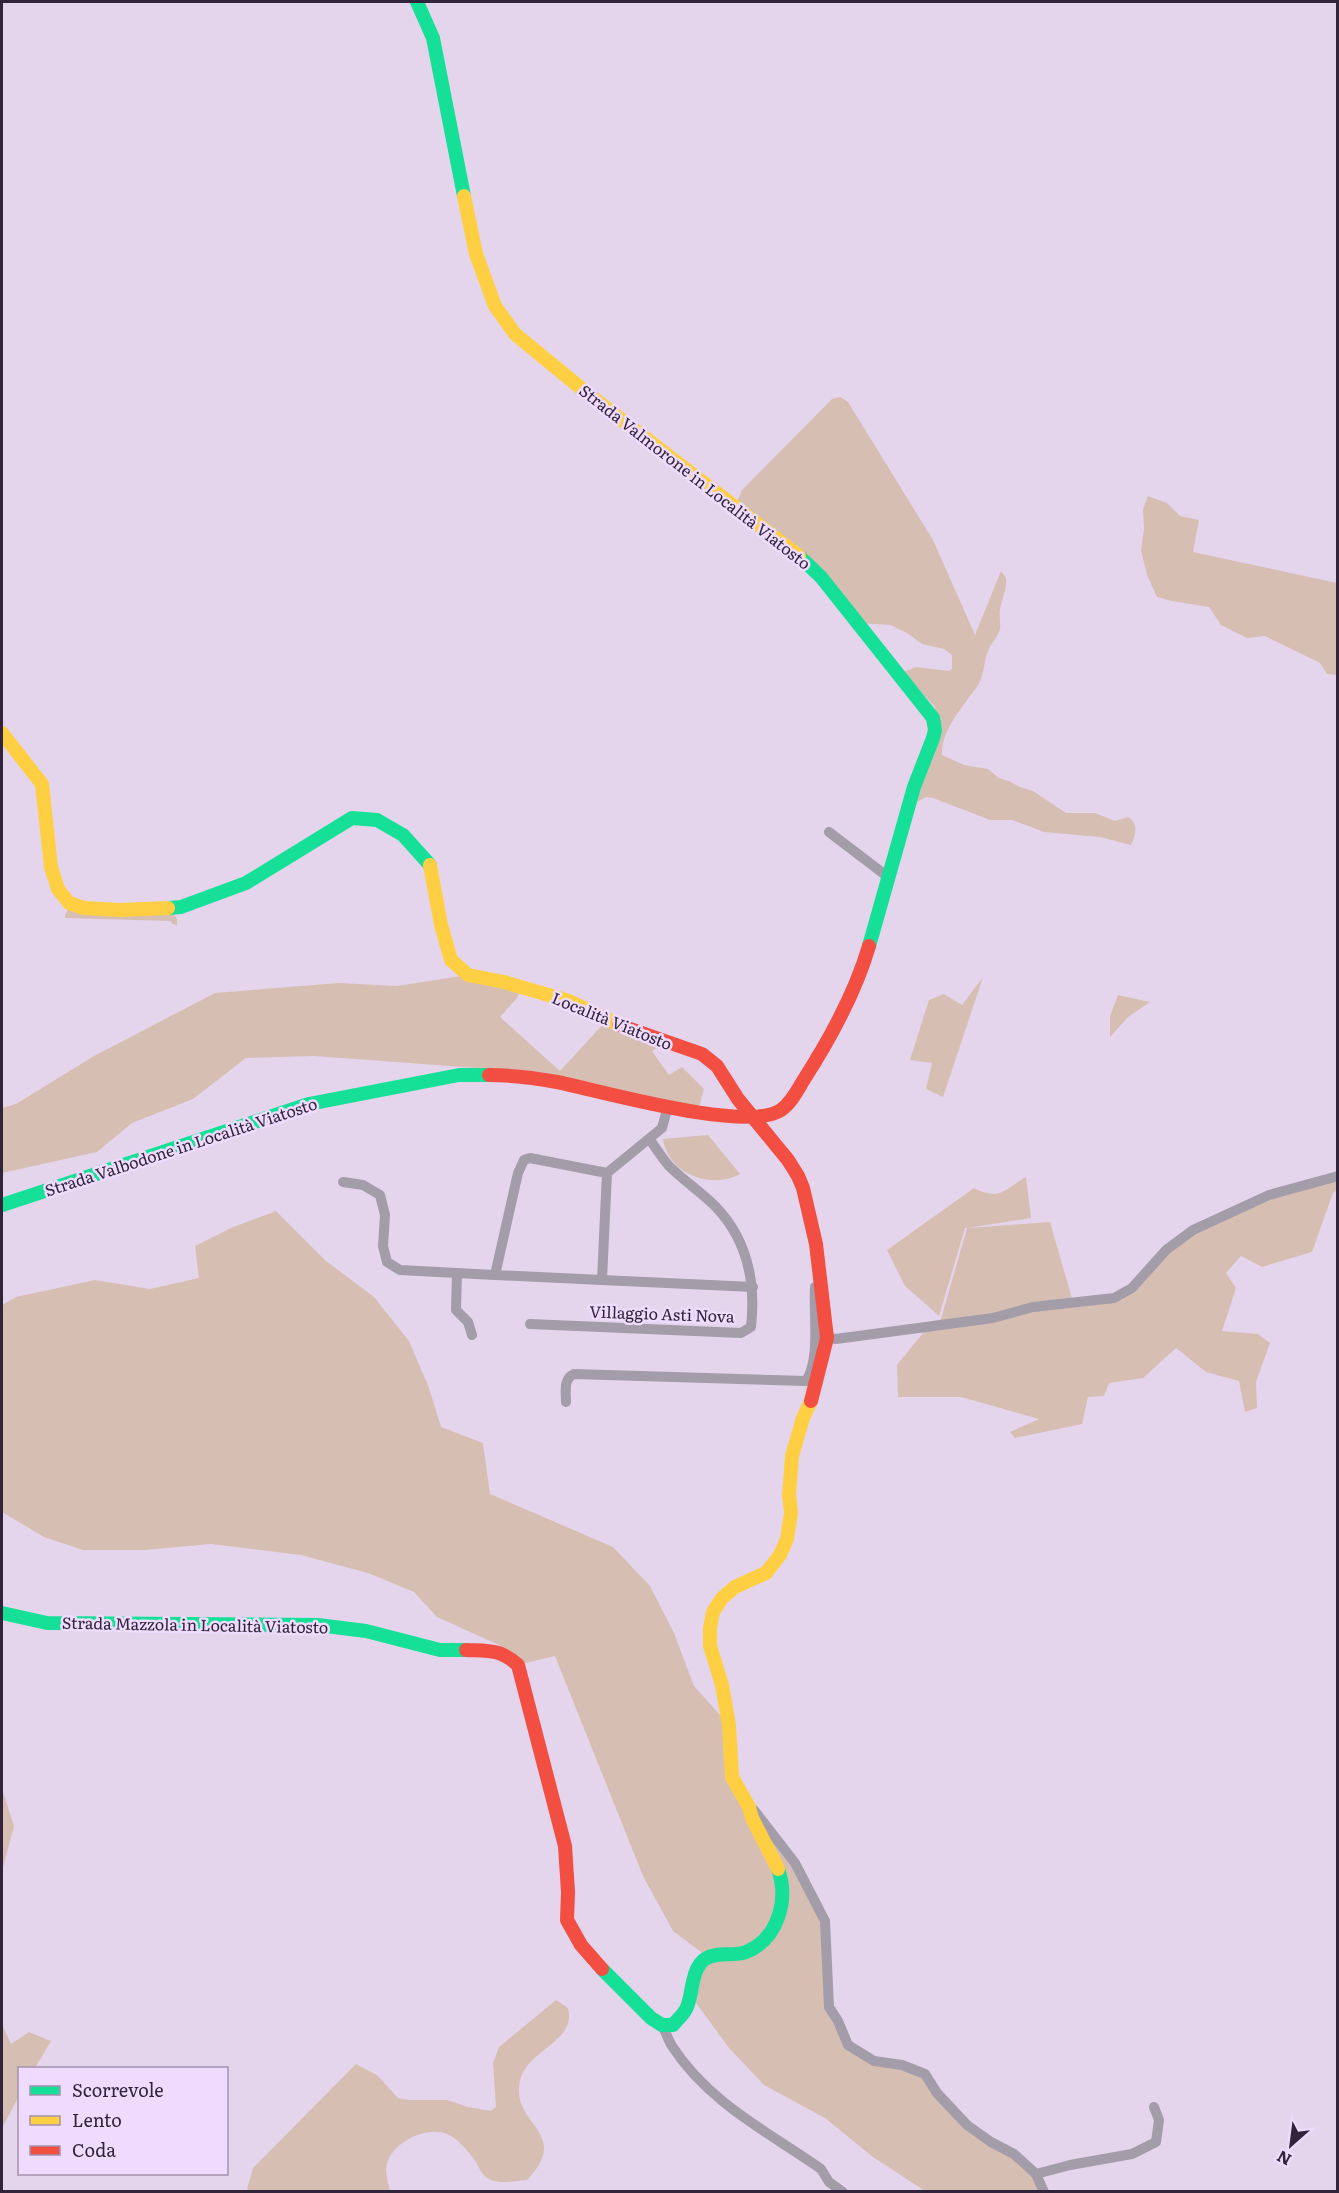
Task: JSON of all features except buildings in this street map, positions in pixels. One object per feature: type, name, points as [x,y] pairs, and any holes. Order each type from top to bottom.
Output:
[{"type":"street","name":"Strada Valmorone in Località Viatosto","points":[[417,2],[433,38],[476,254],[495,306],[504,321],[515,334],[588,393],[798,555],[822,577],[933,718],[935,730],[933,738],[914,787],[862,969],[849,999],[815,1062],[791,1100],[781,1110],[767,1116],[753,1118]]},
{"type":"street","name":"Località Viatosto","points":[[2,734],[42,784],[51,867],[58,889],[69,903],[84,908],[120,910],[181,907],[246,883],[352,818],[377,820],[403,835],[430,866],[441,925],[451,960],[468,975],[504,982],[569,1001],[623,1027],[702,1054],[717,1066],[753,1118]]},
{"type":"street","points":[[829,832],[888,877]]},
{"type":"street","name":"Strada Valbodone in Località Viatosto","points":[[2,1205],[309,1104],[459,1075],[521,1077],[717,1116],[753,1118]]},
{"type":"street","points":[[495,1275],[518,1173],[524,1160],[530,1158],[607,1173],[662,1128],[668,1106]]},
{"type":"street","points":[[662,2025],[673,2025],[684,2014],[696,1973],[704,1960],[719,1954],[738,1954],[765,1941],[777,1921],[783,1892],[779,1872],[732,1777],[729,1725],[722,1685],[710,1646],[710,1628],[713,1612],[722,1598],[735,1587],[766,1573],[784,1548],[791,1513],[789,1495],[792,1456],[819,1374],[826,1338],[820,1273],[812,1223],[800,1182],[788,1160],[753,1118]]},
{"type":"street","name":"Villaggio Asti Nova","points":[[530,1324],[741,1333],[751,1327],[753,1287],[747,1259],[737,1235],[717,1208],[669,1166],[650,1140]]},
{"type":"street","name":"Villaggio Asti Nova","points":[[602,1280],[607,1173]]},
{"type":"street","points":[[825,1330],[830,1338],[836,1339],[993,1318],[1033,1307],[1114,1298],[1132,1288],[1166,1250],[1193,1230],[1269,1195],[1338,1176]]},
{"type":"street","name":"Villaggio Asti Nova","points":[[343,1182],[363,1185],[380,1195],[386,1215],[383,1246],[387,1262],[400,1270],[753,1287]]},
{"type":"street","points":[[457,1273],[456,1310],[468,1322],[472,1335]]},
{"type":"street","points":[[566,1402],[566,1383],[568,1378],[574,1374],[806,1381],[814,1352],[815,1291],[820,1273]]},
{"type":"street","name":"Strada Mazzola in Località Viatosto","points":[[2,1613],[47,1623],[318,1625],[366,1631],[440,1650],[495,1651],[507,1655],[518,1665],[565,1846],[567,1920],[581,1945],[599,1967],[651,2018],[662,2025],[672,2046],[681,2058],[726,2105],[821,2169],[824,2176],[843,2192]]},
{"type":"street","points":[[748,1807],[753,1810],[795,1863],[825,1921],[829,2007],[848,2045],[874,2061],[902,2065],[925,2074],[937,2093],[967,2125],[991,2142],[1014,2154],[1036,2174],[1044,2192]]},
{"type":"street","points":[[1036,2174],[1070,2165],[1132,2154],[1156,2142],[1159,2120],[1154,2107]]},
{"type":"shaded area","points":[[840,397],[848,402],[933,540],[975,635],[1001,571],[1006,578],[999,632],[990,646],[978,685],[949,727],[942,755],[964,765],[988,769],[999,778],[1033,791],[1066,813],[1095,813],[1115,821],[1128,817],[1134,823],[1136,830],[1131,845],[1100,837],[1044,832],[1012,820],[990,820],[933,798],[926,797],[917,802],[935,730],[935,707],[903,672],[916,667],[949,671],[952,669],[952,655],[944,649],[922,644],[907,633],[890,625],[859,623],[821,577],[735,507],[742,490],[832,399]]},
{"type":"shaded area","points":[[1148,496],[1167,503],[1180,516],[1199,520],[1193,552],[1337,583],[1337,675],[1327,674],[1320,663],[1265,636],[1247,638],[1221,625],[1209,607],[1157,597],[1147,575],[1141,550],[1144,529],[1143,509]]},
{"type":"shaded area","points":[[69,908],[172,912],[177,919],[177,925],[172,924],[171,921],[65,918]]},
{"type":"shaded area","points":[[468,975],[521,988],[517,998],[500,1017],[560,1071],[607,1020],[665,1043],[652,1051],[669,1075],[682,1067],[704,1089],[699,1107],[504,1070],[314,1056],[246,1058],[193,1099],[132,1123],[97,1152],[2,1173],[2,1108],[16,1104],[94,1056],[215,993],[339,983],[397,986]]},
{"type":"shaded area","points":[[983,977],[943,1097],[926,1089],[932,1063],[910,1060],[929,1000],[944,994],[962,1005]]},
{"type":"shaded area","points":[[1118,995],[1150,1002],[1128,1017],[1110,1037],[1110,1016]]},
{"type":"shaded area","points":[[708,1135],[740,1174],[729,1179],[716,1180],[692,1176],[673,1161],[663,1139]]},
{"type":"shaded area","points":[[1337,1176],[1337,1190],[1333,1193],[1312,1252],[1262,1267],[1241,1256],[1226,1273],[1236,1288],[1222,1331],[1258,1334],[1270,1343],[1256,1382],[1257,1408],[1245,1412],[1239,1381],[1206,1372],[1176,1348],[1143,1378],[1109,1383],[1104,1396],[1088,1397],[1082,1424],[1015,1438],[1010,1432],[1039,1419],[961,1397],[898,1397],[897,1365],[927,1328],[941,1319],[967,1228],[965,1228],[939,1316],[905,1286],[887,1250],[974,1188],[996,1194],[1026,1177],[1031,1218],[968,1228],[1050,1222],[1073,1302],[1114,1298],[1166,1250],[1239,1208]]},
{"type":"shaded area","points":[[276,1211],[326,1261],[374,1297],[409,1341],[429,1388],[441,1427],[483,1443],[490,1494],[613,1547],[650,1586],[674,1633],[694,1686],[729,1725],[732,1777],[794,1861],[825,1921],[829,2007],[848,2045],[874,2061],[925,2074],[951,2108],[1014,2154],[1044,2191],[925,2191],[873,2157],[825,2118],[764,2085],[729,2048],[691,1996],[708,1957],[673,1931],[643,1876],[555,1656],[518,1665],[499,1645],[437,1617],[414,1592],[368,1573],[301,1555],[211,1544],[144,1550],[83,1550],[44,1537],[2,1512],[2,1305],[16,1297],[95,1280],[150,1289],[199,1278],[195,1246],[231,1228]]},
{"type":"shaded area","points":[[2,1789],[14,1826],[2,1871]]},
{"type":"shaded area","points":[[556,2000],[568,2008],[569,2020],[565,2029],[531,2061],[520,2081],[519,2096],[523,2108],[542,2139],[544,2150],[539,2164],[527,2180],[504,2182],[491,2180],[482,2173],[476,2162],[454,2138],[447,2134],[428,2132],[409,2139],[393,2152],[386,2169],[390,2191],[249,2192],[247,2189],[253,2168],[356,2064],[377,2075],[398,2098],[447,2100],[491,2111],[496,2107],[493,2063],[499,2047]]},
{"type":"shaded area","points":[[2,2024],[11,2044],[29,2032],[51,2041],[36,2067],[18,2067],[18,2098],[2,2128]]},
{"type":"traffic: fast","points":[[417,2],[433,38],[464,196]]},
{"type":"traffic: fast","points":[[799,556],[821,577],[933,718],[935,730],[933,738],[914,787],[869,946]]},
{"type":"traffic: fast","points":[[168,908],[181,907],[246,883],[352,818],[377,820],[403,835],[430,865]]},
{"type":"traffic: fast","points":[[2,1205],[309,1104],[459,1075],[489,1075]]},
{"type":"traffic: fast","points":[[2,1613],[47,1623],[318,1625],[366,1631],[440,1650],[466,1650]]},
{"type":"traffic: fast","points":[[602,1969],[651,2018],[662,2025],[673,2025],[686,2009],[700,1963],[715,1955],[746,1952],[757,1946],[773,1928],[781,1905],[782,1893],[778,1869]]},
{"type":"traffic: slow","points":[[464,196],[476,254],[495,306],[515,334],[588,394],[799,556]]},
{"type":"traffic: slow","points":[[2,733],[42,784],[51,867],[58,889],[69,903],[84,908],[120,910],[168,908]]},
{"type":"traffic: slow","points":[[430,865],[441,925],[451,960],[468,975],[504,982],[569,1001],[619,1025]]},
{"type":"traffic: slow","points":[[778,1869],[732,1777],[729,1725],[722,1685],[710,1646],[710,1628],[713,1612],[722,1598],[735,1587],[766,1573],[780,1555],[787,1539],[791,1513],[789,1495],[792,1456],[803,1418],[811,1401]]},
{"type":"traffic: jam","points":[[489,1075],[557,1082],[707,1114],[738,1117],[763,1116],[781,1110],[794,1097],[832,1032],[857,981],[869,946]]},
{"type":"traffic: jam","points":[[619,1025],[702,1054],[717,1066],[738,1099],[788,1160],[798,1176],[816,1244],[827,1338],[811,1401]]},
{"type":"traffic: jam","points":[[466,1650],[500,1653],[518,1665],[565,1846],[567,1920],[581,1945],[602,1969]]}]
